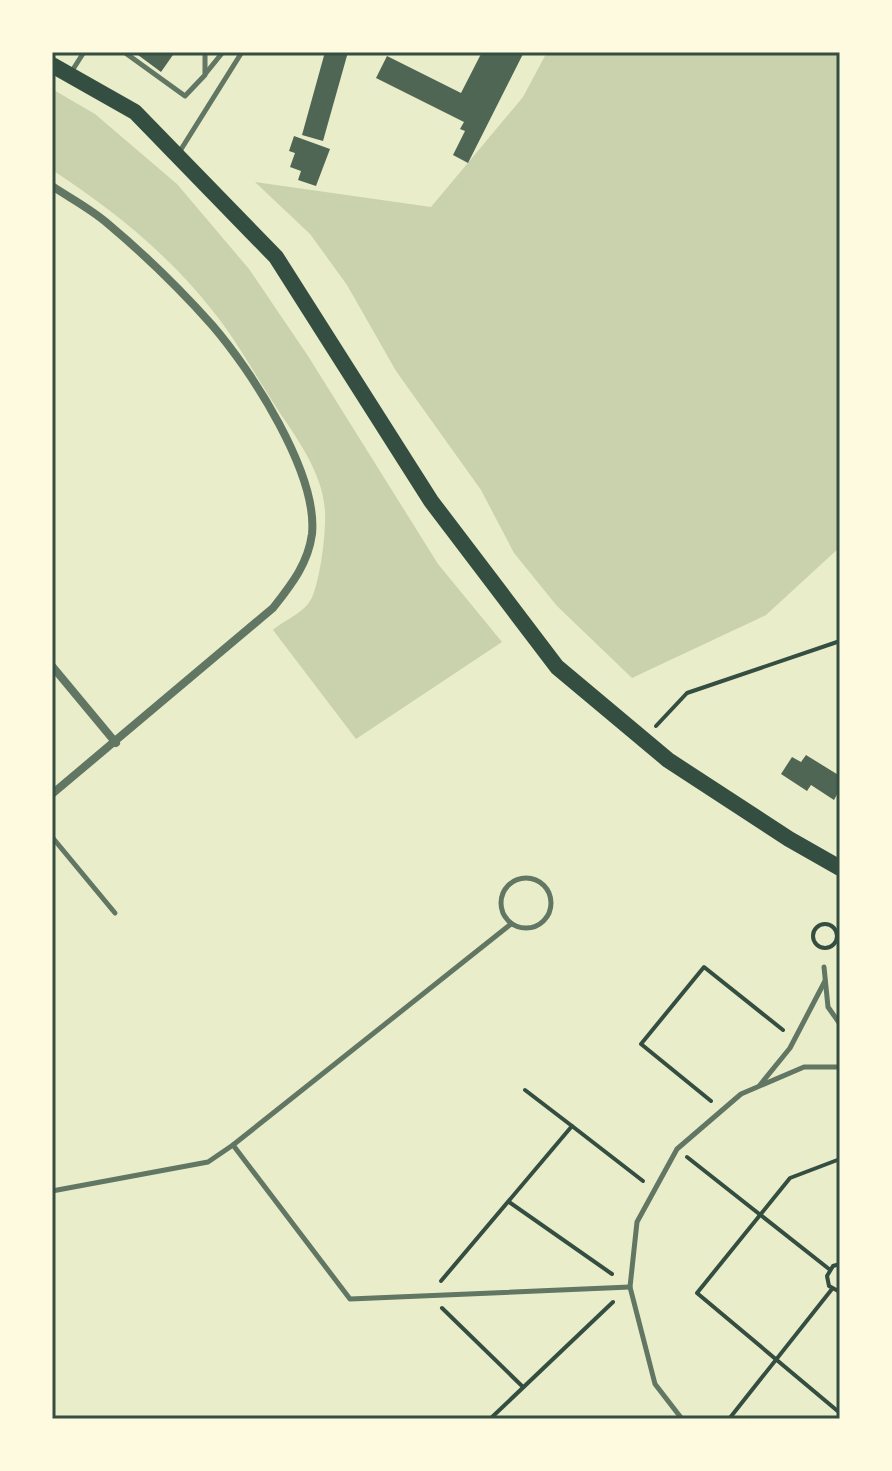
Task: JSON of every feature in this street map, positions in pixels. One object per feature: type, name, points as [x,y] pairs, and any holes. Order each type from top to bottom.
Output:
[{"type":"main road","points":[[52,65],[135,112],[276,257],[431,501],[557,667],[668,760],[789,839],[840,868]]},
{"type":"street","points":[[52,186],[105,221],[159,270],[213,326],[256,386],[285,436],[309,491],[312,534],[302,570],[273,608],[52,794]]},
{"type":"street","points":[[52,666],[116,743]]},
{"type":"lane","points":[[70,75],[84,52]]},
{"type":"lane","points":[[124,52],[185,96],[223,52]]},
{"type":"lane","points":[[205,52],[205,75]]},
{"type":"lane","points":[[177,155],[242,52]]},
{"type":"lane","points":[[52,837],[115,913]]},
{"type":"lane","points":[[522,878],[544,885],[552,900],[546,919],[530,929],[511,924],[501,908],[501,899],[507,887],[522,878]]},
{"type":"lane","points":[[52,1191],[208,1162],[511,924]]},
{"type":"lane","points":[[824,967],[828,1007],[840,1024]]},
{"type":"lane","points":[[759,1086],[795,1039],[825,981]]},
{"type":"lane","points":[[682,1419],[655,1384],[630,1287],[637,1222],[677,1149],[741,1094],[804,1067],[840,1067]]},
{"type":"lane","points":[[233,1145],[350,1299],[630,1287]]},
{"type":"path","points":[[644,740],[687,693],[840,641]]},
{"type":"path","points":[[828,924],[835,930],[838,945],[826,949],[818,947],[813,940],[813,932],[820,925],[828,924]]},
{"type":"path","points":[[723,1110],[641,1044],[704,967],[795,1039]]},
{"type":"path","points":[[525,1090],[654,1190]]},
{"type":"path","points":[[523,1387],[429,1296],[572,1126]]},
{"type":"path","points":[[677,1149],[829,1269]]},
{"type":"path","points":[[840,1159],[790,1178],[697,1293],[840,1413]]},
{"type":"path","points":[[490,1419],[630,1287],[509,1202]]},
{"type":"path","points":[[829,1269],[840,1264]]},
{"type":"path","points":[[829,1269],[827,1280],[832,1289],[840,1292]]},
{"type":"path","points":[[729,1419],[832,1289]]},
{"type":"green space","points":[[547,52],[840,52],[840,547],[766,615],[632,678],[557,606],[514,553],[481,490],[396,371],[347,285],[310,234],[255,182],[431,207],[523,97]]},
{"type":"green space","points":[[52,89],[95,114],[177,184],[249,269],[308,356],[438,564],[502,642],[356,739],[273,630],[306,606],[316,586],[325,511],[314,469],[237,345],[195,289],[138,233],[52,170]]},
{"type":"building","points":[[134,52],[175,52],[161,72]]},
{"type":"building","points":[[325,52],[348,52],[323,141],[302,135]]},
{"type":"building","points":[[482,52],[524,52],[468,163],[453,155],[465,131],[460,129],[464,122],[376,78],[387,56],[461,93]]},
{"type":"building","points":[[294,136],[330,149],[316,186],[298,180],[301,171],[290,167],[295,153],[289,151]]},
{"type":"building","points":[[806,755],[840,776],[840,789],[834,800],[811,785],[807,791],[781,774],[792,757],[801,762]]}]
